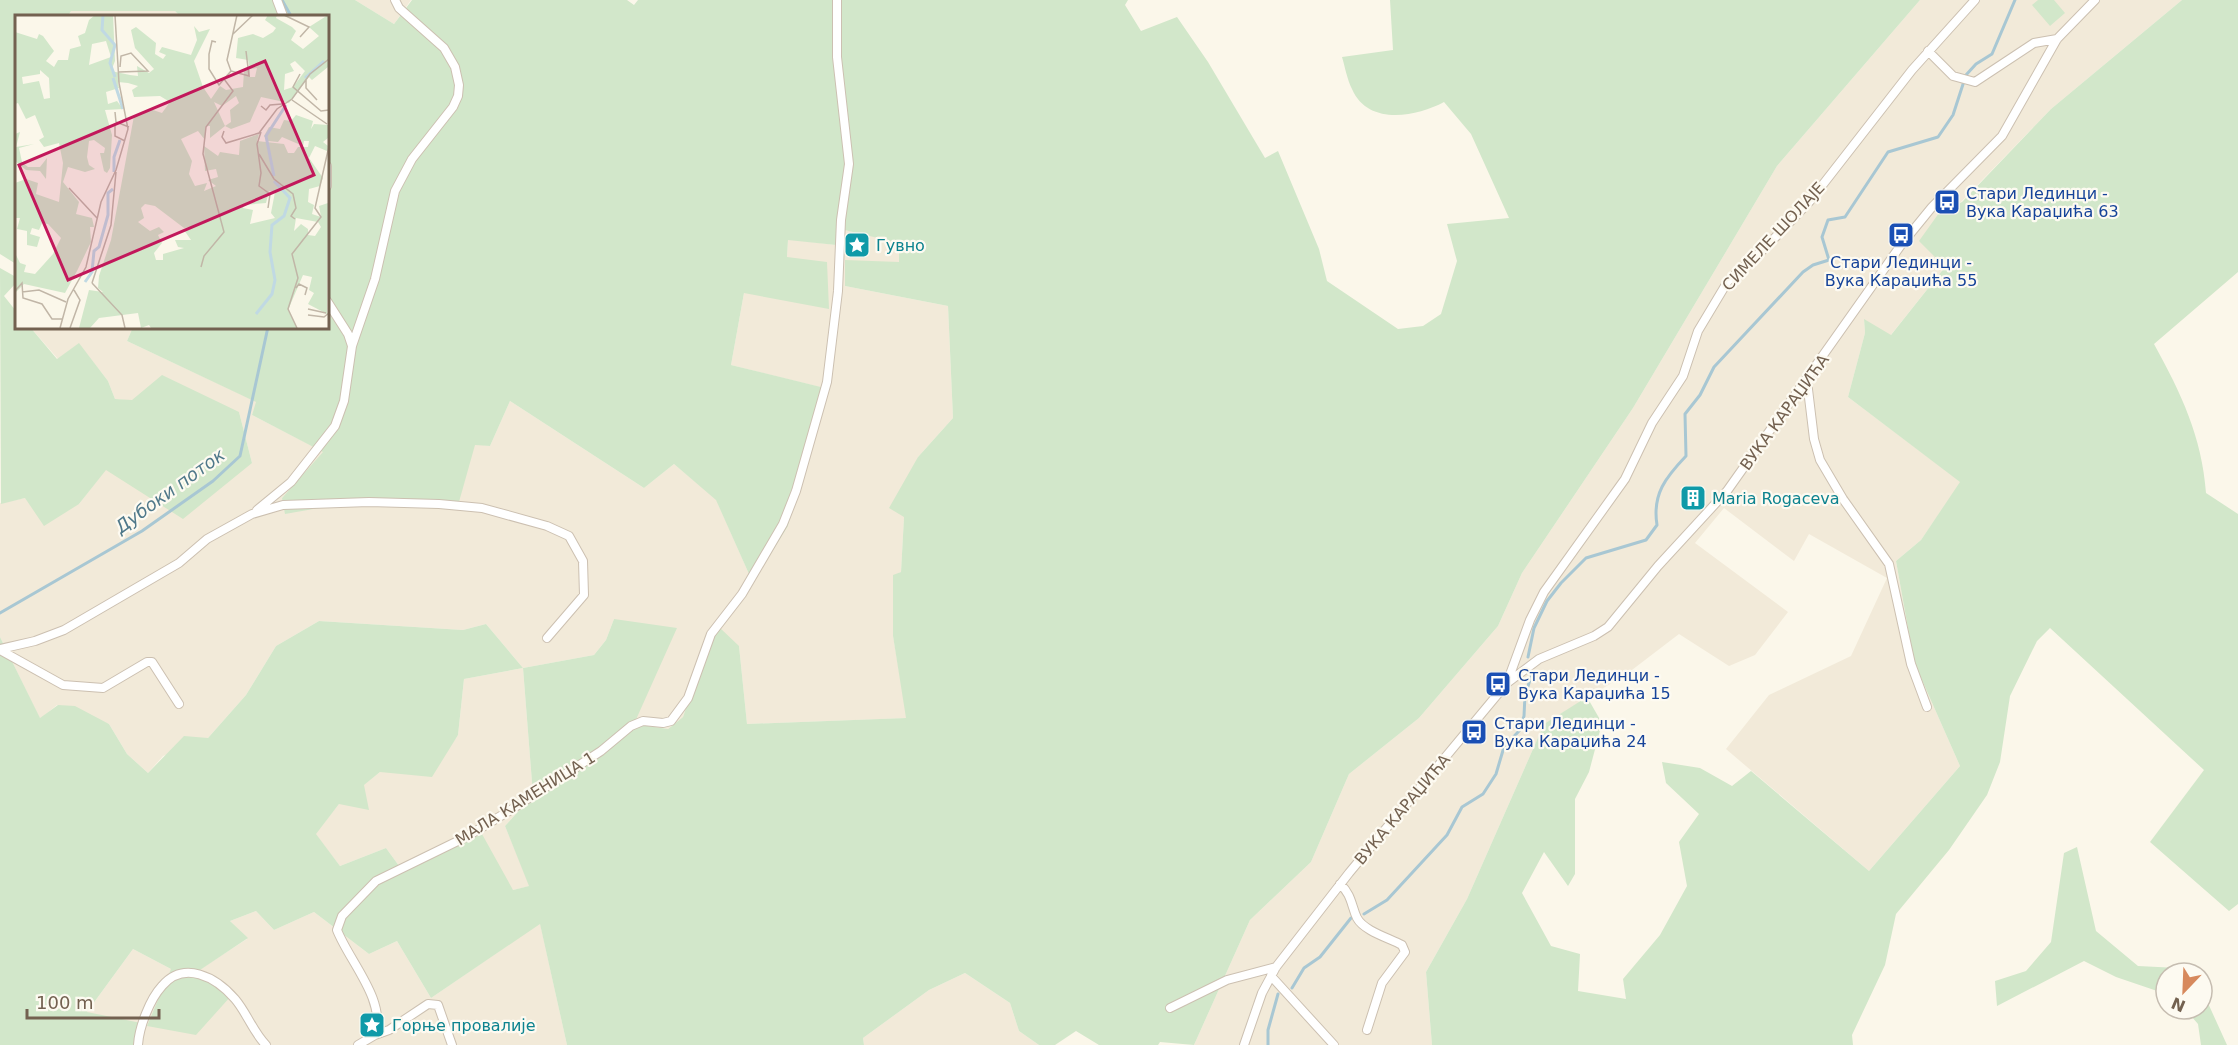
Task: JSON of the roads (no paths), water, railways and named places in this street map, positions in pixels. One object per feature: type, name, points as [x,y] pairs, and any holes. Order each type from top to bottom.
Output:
[{"type":"street","points":[[277,0],[283,15]]},
{"type":"street","points":[[0,649],[35,641],[64,630],[178,563],[207,538],[252,514],[291,482],[334,426],[344,401],[352,346],[375,279],[395,191],[412,159],[458,96],[459,85],[455,67],[444,48],[399,8],[395,0]]},
{"type":"street","name":"МАЛА КАМЕНИЦА 1","points":[[375,1035],[378,1026],[377,1013],[356,963],[337,930],[342,916],[376,881],[466,837],[509,811],[607,746],[631,726],[643,721],[663,723],[671,721],[688,698],[711,634],[742,594],[783,524],[796,491],[827,382],[838,291],[841,220],[849,164],[837,57],[837,0]]},
{"type":"street","name":"СИМЕЛЕ ШОЛАЈЕ","points":[[1507,683],[1530,620],[1544,592],[1605,511],[1625,479],[1652,423],[1683,376],[1698,331],[1728,281],[1765,248],[1810,201],[1856,139],[1928,51],[1975,0]]},
{"type":"street","name":"ВУКА КАРАЏИЋА","points":[[1244,1045],[1276,967],[1340,884],[1507,683],[1539,659],[1594,636],[1608,627],[1665,558],[1727,491],[1901,245],[1932,207],[2002,136],[2056,39],[2095,0]]},
{"type":"street","points":[[1928,51],[1959,79],[1969,83],[1985,78],[2034,43],[2056,39]]},
{"type":"street","points":[[328,303],[348,334],[352,346]]},
{"type":"street","points":[[1807,381],[1814,439],[1820,460],[1843,499],[1889,564],[1911,664],[1927,707]]},
{"type":"street","points":[[252,514],[283,505],[369,502],[439,504],[482,508],[547,526],[569,536],[583,561],[584,595],[547,638]]},
{"type":"street","points":[[0,649],[63,685],[103,688],[147,662],[152,662],[179,704]]},
{"type":"street","points":[[1340,884],[1353,900],[1356,916],[1362,924],[1402,945],[1405,952],[1382,983],[1368,1030]]},
{"type":"street","points":[[1170,1008],[1227,980],[1276,967]]},
{"type":"street","points":[[138,1045],[156,992],[170,977],[189,972],[210,977],[235,999],[266,1045]]},
{"type":"street","points":[[1271,976],[1334,1045]]},
{"type":"street","points":[[358,1045],[389,1030],[428,1004],[438,1005],[452,1045]]},
{"type":"waterway","name":"Дубоки поток","points":[[282,0],[290,15]]},
{"type":"waterway","points":[[1528,657],[1534,628],[1547,601],[1586,558],[1646,540],[1657,525],[1657,504],[1662,487],[1672,471],[1686,456],[1685,414],[1700,395],[1714,367],[1803,272],[1813,265],[1829,260],[1822,237],[1828,220],[1845,217],[1888,152],[1938,137],[1953,115],[1966,75],[1976,64],[1992,54],[2015,0]]},
{"type":"waterway","name":"Дубоки поток","points":[[0,613],[142,531],[213,481],[240,456],[268,328]]},
{"type":"waterway","points":[[1364,914],[1387,900],[1447,835],[1462,807],[1483,794],[1496,774],[1504,747],[1519,731],[1524,716],[1525,695],[1532,674]]},
{"type":"waterway","points":[[1292,988],[1304,968],[1320,957],[1351,918]]},
{"type":"waterway","points":[[1268,1045],[1268,1030],[1278,994]]},
{"type":"place","name":"Стари Лединци - Вука Караџића 63","points":[[1947,202]]},
{"type":"place","name":"Стари Лединци - Вука Караџића 55","points":[[1901,235]]},
{"type":"place","name":"Гувно","points":[[857,245]]},
{"type":"place","name":"Maria Rogaceva","points":[[1693,498]]},
{"type":"place","name":"Стари Лединци - Вука Караџића 15","points":[[1498,684]]},
{"type":"place","name":"Стари Лединци - Вука Караџића 24","points":[[1474,732]]},
{"type":"place","name":"Горње провалије","points":[[372,1025]]}]
